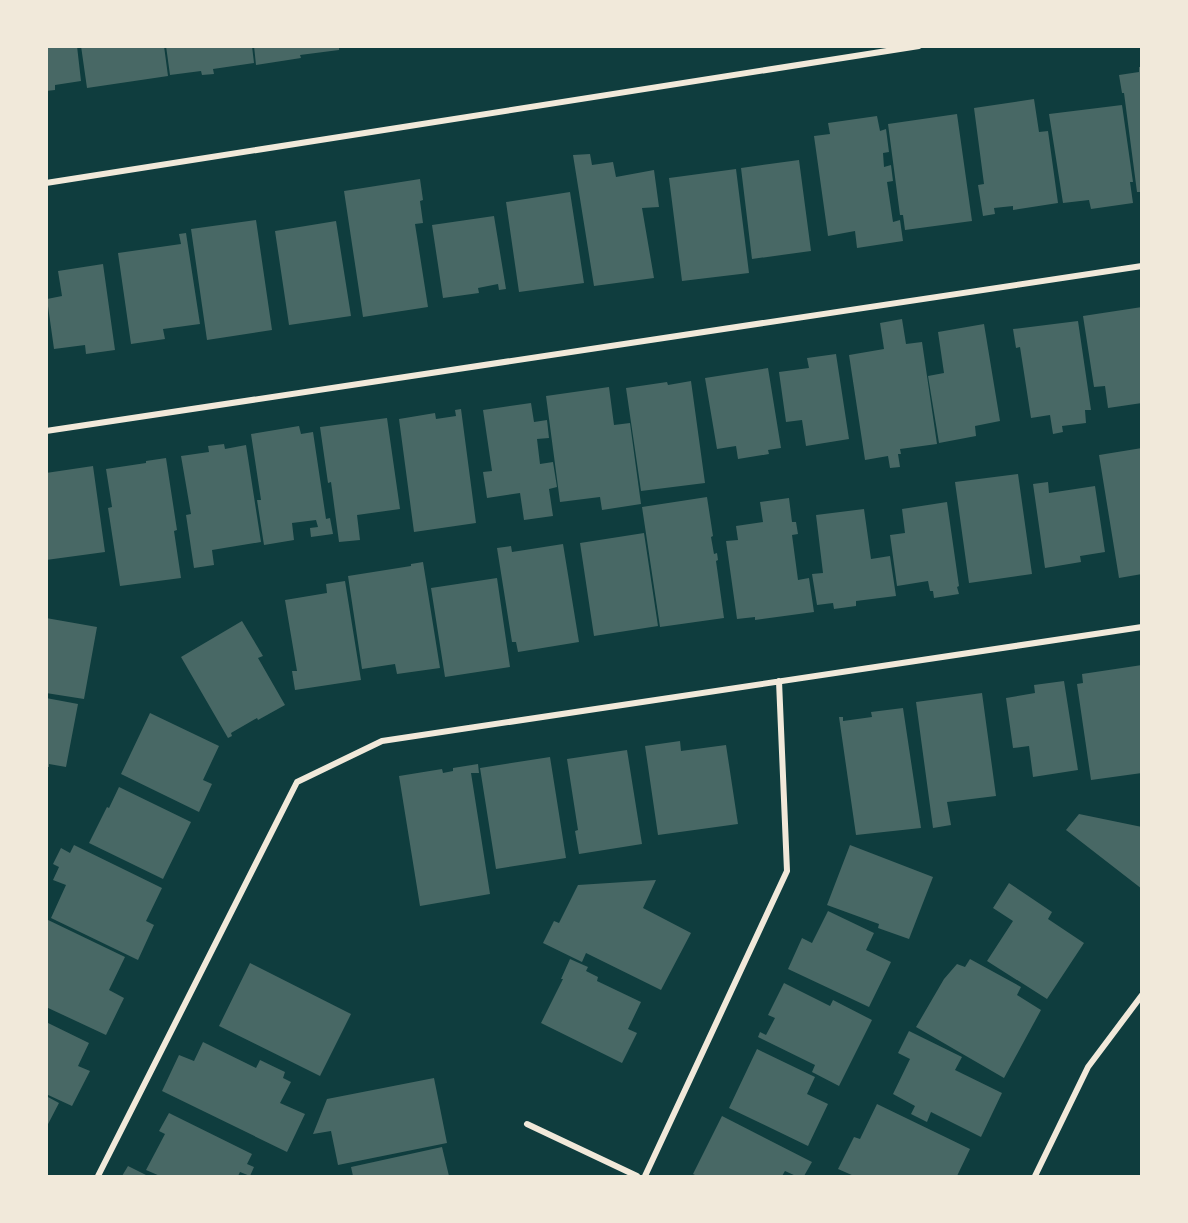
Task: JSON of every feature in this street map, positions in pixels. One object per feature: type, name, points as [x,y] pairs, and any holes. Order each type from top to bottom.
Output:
[{"type":"street","points":[[46,183],[919,46]]},
{"type":"street","points":[[46,431],[1142,266]]},
{"type":"street","points":[[98,1176],[297,782],[381,741],[1142,627]]},
{"type":"street","points":[[645,1176],[788,871],[779,681]]},
{"type":"street","points":[[1035,1176],[1088,1067],[1142,994]]},
{"type":"street","points":[[526,1124],[637,1176]]},
{"type":"building","points":[[46,46],[77,46],[81,81],[55,85],[55,90],[46,91]]},
{"type":"building","points":[[81,46],[164,46],[168,76],[87,88]]},
{"type":"building","points":[[166,46],[252,46],[254,63],[213,69],[214,74],[202,75],[201,71],[170,75]]},
{"type":"building","points":[[254,46],[339,46],[339,50],[300,55],[301,58],[256,65]]},
{"type":"building","points":[[1139,67],[1142,67],[1142,192],[1137,192],[1124,93],[1122,93],[1119,75],[1139,72]]},
{"type":"building","points":[[1034,99],[1039,132],[1048,131],[1058,203],[1013,210],[1013,206],[994,208],[995,214],[983,216],[978,185],[984,184],[974,108]]},
{"type":"building","points":[[1122,105],[1133,182],[1130,182],[1133,203],[1091,209],[1089,200],[1063,203],[1049,114]]},
{"type":"building","points":[[957,114],[972,221],[905,230],[903,215],[900,215],[888,124]]},
{"type":"building","points":[[877,116],[880,131],[886,129],[889,152],[883,153],[884,167],[891,165],[893,181],[887,182],[893,222],[900,220],[903,241],[857,248],[855,231],[828,236],[814,136],[830,134],[828,123]]},
{"type":"building","points":[[590,154],[592,165],[613,162],[616,177],[654,170],[659,207],[642,208],[654,278],[594,286],[573,155]]},
{"type":"building","points":[[799,160],[811,251],[752,259],[741,168]]},
{"type":"building","points":[[736,169],[749,273],[682,281],[669,178]]},
{"type":"building","points":[[420,179],[423,223],[415,224],[428,307],[363,317],[344,191]]},
{"type":"building","points":[[570,192],[584,283],[519,292],[506,202]]},
{"type":"building","points":[[494,216],[506,289],[499,290],[498,284],[478,288],[479,293],[443,298],[432,225]]},
{"type":"building","points":[[256,220],[272,330],[207,340],[191,229]]},
{"type":"building","points":[[336,221],[351,316],[289,325],[275,231]]},
{"type":"building","points":[[186,233],[200,324],[163,329],[165,339],[131,344],[118,253],[181,244],[179,234]]},
{"type":"building","points":[[103,264],[115,350],[86,354],[85,345],[54,349],[47,299],[62,296],[58,271]]},
{"type":"building","points":[[1142,307],[1142,403],[1108,408],[1105,386],[1094,387],[1083,316]]},
{"type":"building","points":[[902,319],[906,344],[922,342],[937,444],[900,449],[901,454],[898,454],[900,467],[890,468],[888,456],[865,460],[849,355],[884,349],[880,323]]},
{"type":"building","points":[[1078,321],[1091,410],[1085,410],[1086,423],[1062,426],[1063,432],[1053,434],[1050,415],[1031,418],[1020,347],[1016,348],[1013,329]]},
{"type":"building","points":[[984,324],[1000,421],[975,426],[976,436],[939,443],[928,376],[944,373],[938,332]]},
{"type":"building","points":[[836,354],[849,439],[806,446],[802,420],[786,422],[779,372],[809,368],[807,358]]},
{"type":"building","points":[[768,368],[781,448],[768,450],[769,454],[738,459],[736,446],[717,449],[705,378]]},
{"type":"building","points":[[691,381],[705,483],[641,491],[626,388]]},
{"type":"building","points":[[609,387],[614,425],[630,423],[641,504],[602,510],[600,497],[560,502],[546,396]]},
{"type":"building","points":[[531,403],[534,422],[547,420],[549,438],[537,439],[540,464],[553,462],[557,487],[549,489],[553,516],[524,520],[520,493],[487,498],[483,472],[492,471],[483,410]]},
{"type":"building","points":[[461,409],[476,523],[414,532],[399,419],[435,413],[436,419],[456,416],[455,410]]},
{"type":"building","points":[[387,418],[400,509],[357,515],[360,540],[339,542],[331,482],[328,483],[320,427]]},
{"type":"building","points":[[299,426],[301,434],[313,432],[326,519],[330,518],[333,534],[311,537],[310,528],[318,527],[316,520],[292,523],[294,540],[264,545],[257,500],[261,500],[251,434]]},
{"type":"building","points":[[224,444],[225,449],[246,445],[261,542],[212,550],[214,565],[194,568],[186,515],[191,514],[181,456],[209,452],[208,446]]},
{"type":"building","points":[[1142,448],[1142,574],[1119,578],[1099,455]]},
{"type":"building","points":[[166,458],[177,530],[174,531],[181,578],[120,586],[108,508],[112,507],[106,469]]},
{"type":"building","points":[[93,466],[105,552],[46,560],[46,473]]},
{"type":"building","points":[[1018,474],[1032,574],[969,583],[955,482]]},
{"type":"building","points":[[1048,482],[1049,493],[1095,486],[1105,552],[1080,556],[1081,562],[1045,568],[1033,484]]},
{"type":"building","points":[[707,497],[713,536],[711,537],[714,554],[717,553],[718,560],[716,561],[724,618],[660,627],[642,507]]},
{"type":"building","points":[[789,498],[792,522],[796,522],[798,534],[792,535],[798,580],[809,578],[814,612],[755,620],[755,617],[737,619],[726,541],[738,540],[736,526],[763,522],[760,502]]},
{"type":"building","points":[[947,502],[959,594],[934,598],[928,581],[897,586],[890,535],[905,533],[902,509]]},
{"type":"building","points":[[864,509],[871,559],[890,556],[896,596],[856,601],[856,606],[834,609],[833,603],[817,605],[812,574],[823,573],[816,515]]},
{"type":"building","points":[[644,533],[658,626],[594,636],[580,543]]},
{"type":"building","points":[[563,544],[579,642],[518,652],[516,642],[512,642],[497,548],[511,546],[512,552]]},
{"type":"building","points":[[423,562],[440,668],[397,674],[395,664],[362,669],[348,576]]},
{"type":"building","points":[[497,578],[510,667],[445,677],[431,588]]},
{"type":"building","points":[[345,581],[361,680],[295,690],[292,671],[297,671],[285,600],[327,593],[326,584]]},
{"type":"building","points":[[46,618],[97,627],[84,699],[46,693]]},
{"type":"building","points":[[242,621],[263,656],[258,658],[285,705],[231,733],[232,736],[228,738],[181,657]]},
{"type":"building","points":[[1142,665],[1142,773],[1091,780],[1077,684],[1083,683],[1082,674]]},
{"type":"building","points":[[1064,681],[1078,770],[1033,777],[1029,746],[1013,748],[1006,698],[1035,693],[1034,685]]},
{"type":"building","points":[[982,693],[996,796],[947,802],[951,825],[933,828],[916,702]]},
{"type":"building","points":[[46,698],[78,704],[66,767],[49,764],[49,767],[46,767]]},
{"type":"building","points":[[903,708],[921,828],[856,835],[839,717],[843,717],[843,721],[872,717],[871,712]]},
{"type":"building","points":[[150,713],[219,746],[203,780],[212,784],[199,812],[121,774]]},
{"type":"building","points":[[680,741],[681,751],[726,745],[738,824],[658,835],[645,746]]},
{"type":"building","points":[[627,750],[642,844],[579,854],[575,831],[578,830],[567,759]]},
{"type":"building","points":[[550,757],[566,858],[496,869],[480,768]]},
{"type":"building","points":[[478,764],[479,773],[471,773],[490,894],[420,906],[399,776],[442,769],[443,773],[453,771],[453,768]]},
{"type":"building","points":[[119,787],[191,822],[163,879],[89,843]]},
{"type":"building","points":[[1079,814],[1142,827],[1142,889],[1066,830]]},
{"type":"building","points":[[74,845],[162,888],[146,921],[154,925],[138,960],[51,918],[66,885],[53,880],[59,867],[53,864],[61,848],[70,853]]},
{"type":"building","points":[[850,845],[933,877],[909,939],[878,928],[879,924],[827,905]]},
{"type":"building","points":[[656,880],[643,908],[691,933],[661,990],[586,953],[582,962],[543,943],[554,921],[559,923],[578,885]]},
{"type":"building","points":[[1009,883],[1052,912],[1048,919],[1084,943],[1047,999],[987,961],[1013,921],[993,908]]},
{"type":"building","points":[[828,911],[874,933],[866,950],[891,962],[869,1007],[788,969],[802,938],[812,943]]},
{"type":"building","points":[[46,919],[125,957],[109,990],[124,998],[106,1035],[46,1007]]},
{"type":"building","points":[[570,959],[588,967],[586,971],[598,977],[597,981],[641,1002],[628,1029],[637,1033],[622,1063],[541,1023],[563,979],[561,979]]},
{"type":"building","points":[[970,959],[1021,987],[1017,995],[1041,1010],[1004,1078],[916,1027],[944,979],[957,964],[965,967]]},
{"type":"building","points":[[250,963],[351,1014],[320,1076],[219,1026]]},
{"type":"building","points":[[784,983],[830,1006],[833,1000],[872,1020],[839,1086],[812,1072],[815,1065],[758,1037],[760,1032],[766,1035],[775,1018],[768,1015]]},
{"type":"building","points":[[46,1022],[89,1043],[78,1066],[90,1071],[72,1106],[46,1094]]},
{"type":"building","points":[[909,1031],[962,1057],[955,1070],[1002,1093],[981,1137],[931,1112],[927,1122],[911,1114],[915,1106],[893,1094],[910,1059],[898,1053]]},
{"type":"building","points":[[203,1042],[256,1068],[260,1060],[285,1072],[283,1078],[291,1082],[280,1103],[305,1114],[287,1152],[162,1091],[179,1055],[194,1061]]},
{"type":"building","points":[[757,1049],[815,1077],[807,1094],[828,1104],[808,1146],[729,1108]]},
{"type":"building","points":[[434,1078],[447,1143],[338,1165],[331,1131],[313,1134],[327,1099]]},
{"type":"building","points":[[46,1096],[59,1103],[46,1128]]},
{"type":"building","points":[[877,1104],[970,1149],[957,1176],[854,1176],[838,1169],[854,1137],[860,1139]]},
{"type":"building","points":[[169,1113],[252,1154],[247,1164],[254,1167],[250,1176],[240,1172],[238,1176],[160,1176],[146,1170],[165,1134],[159,1131]]},
{"type":"building","points":[[722,1116],[812,1162],[804,1176],[796,1176],[785,1171],[782,1176],[697,1176],[693,1174]]},
{"type":"building","points":[[442,1147],[449,1176],[353,1176],[351,1167]]},
{"type":"building","points":[[128,1166],[148,1176],[122,1176]]}]
